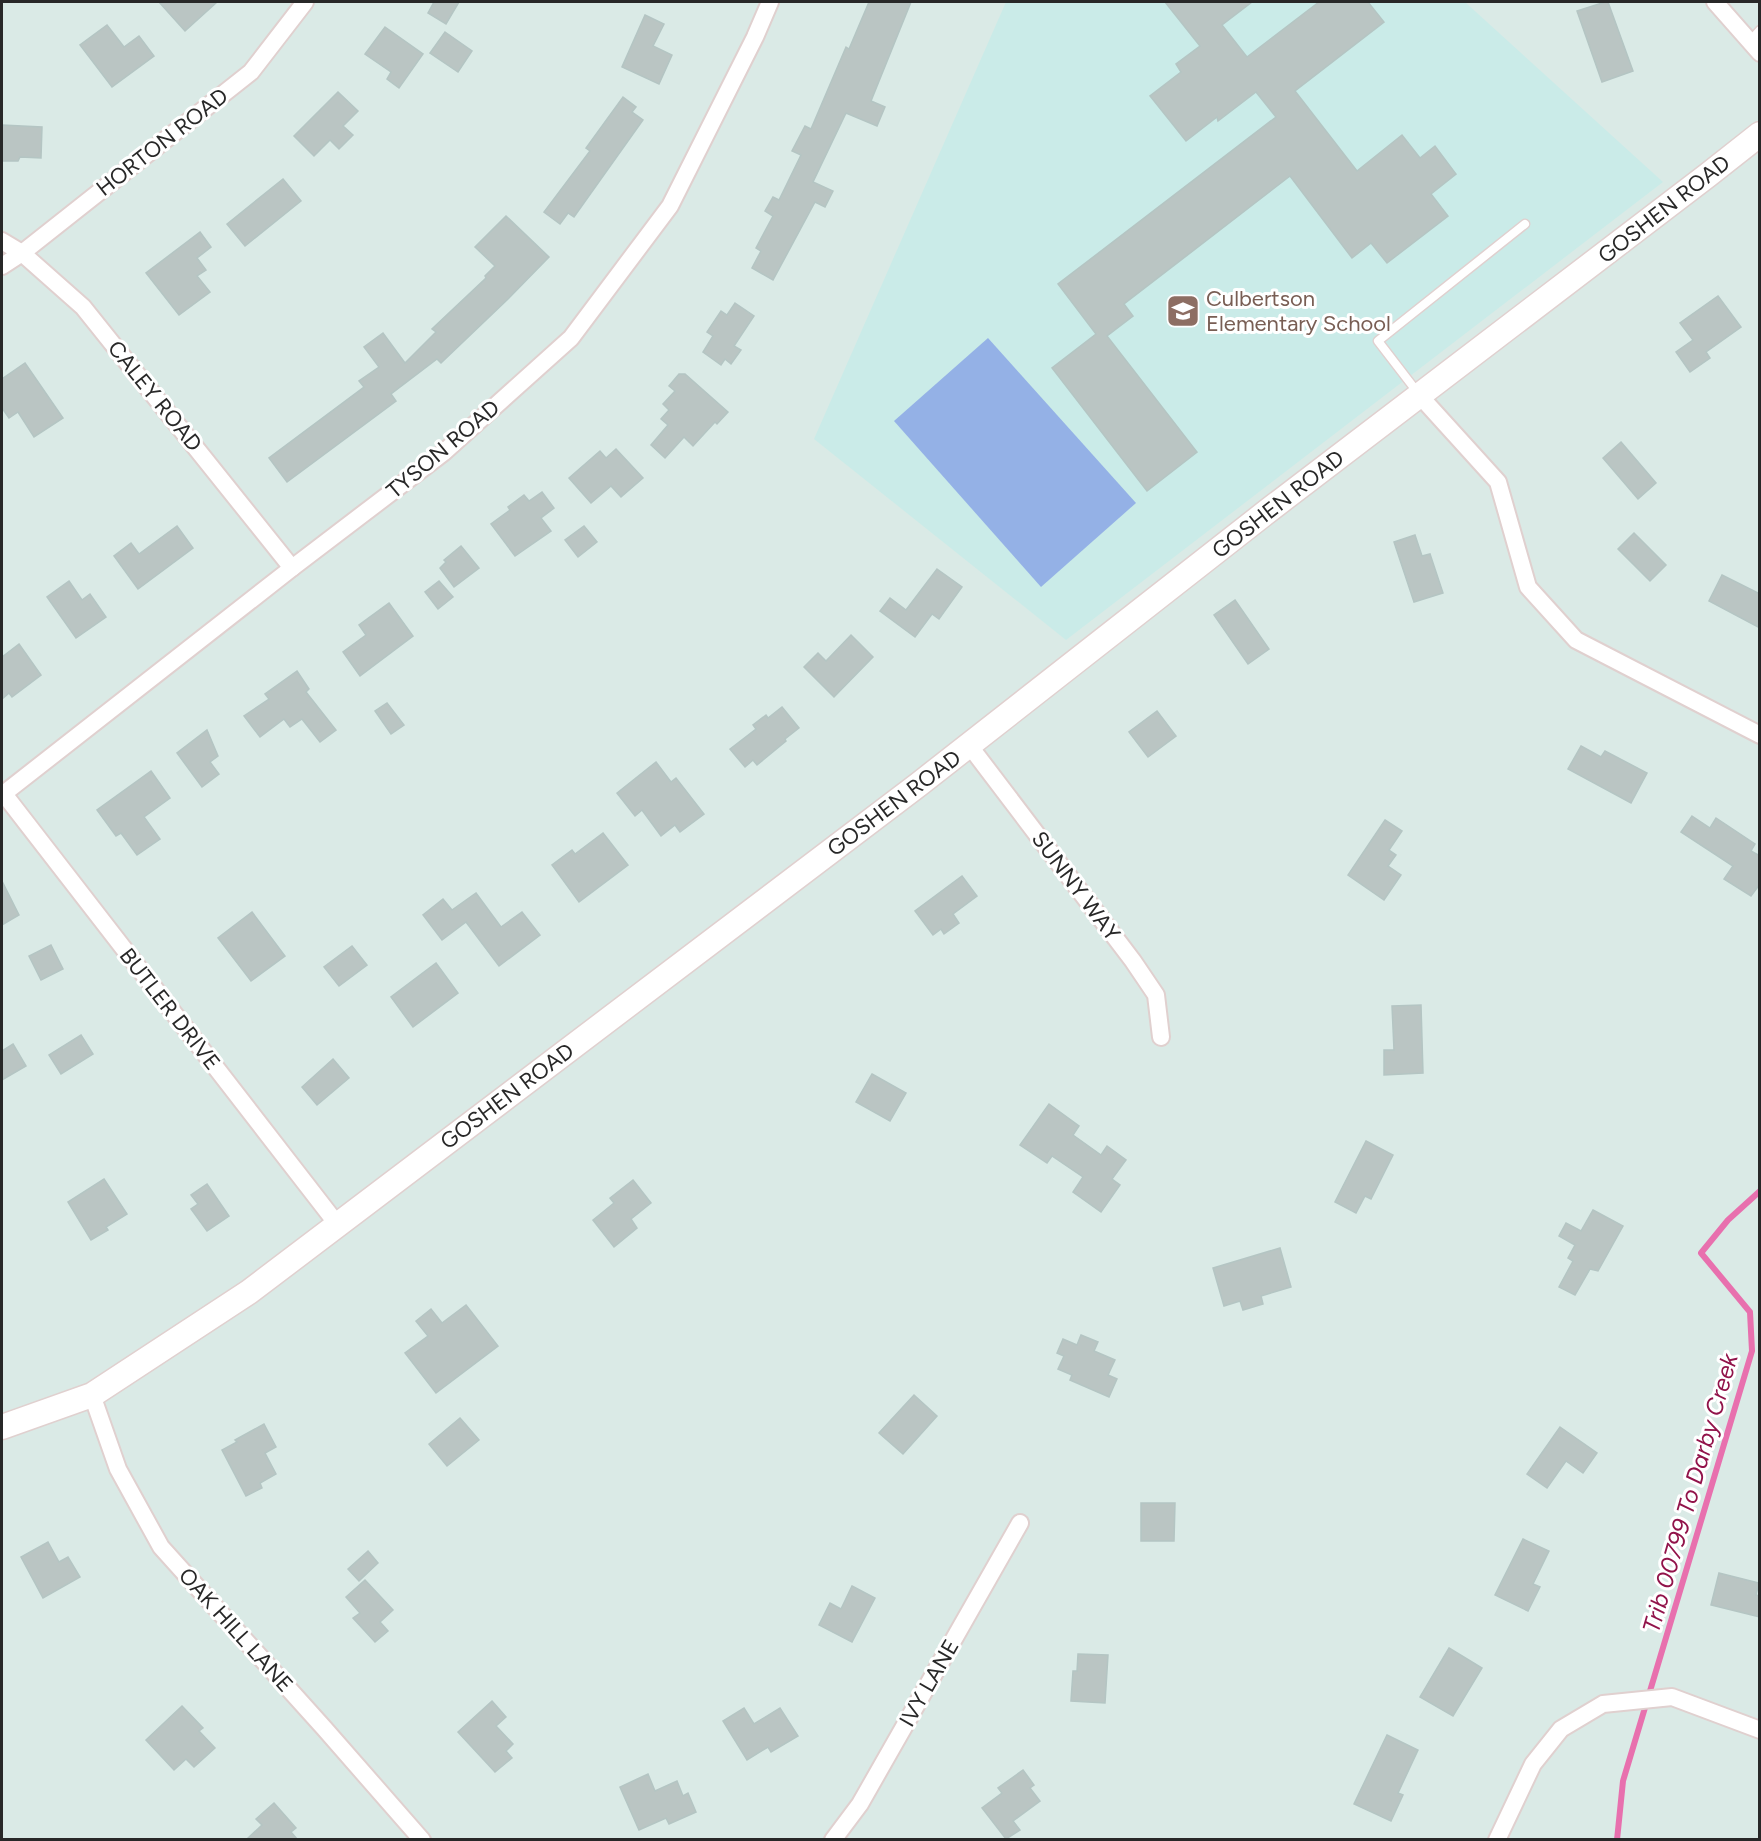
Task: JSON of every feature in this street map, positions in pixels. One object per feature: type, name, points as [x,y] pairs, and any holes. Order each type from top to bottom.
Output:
[{"type":"street","name":"HORTON ROAD","points":[[2,266],[22,253],[251,72],[305,2]]},
{"type":"street","name":"TYSON ROAD","points":[[3,794],[443,453],[572,338],[670,206],[755,37],[770,2]]},
{"type":"street","points":[[1714,2],[1756,41]]},
{"type":"street","name":"GOSHEN ROAD","points":[[2,1427],[92,1395],[249,1292],[810,867],[1269,510],[1760,134]]},
{"type":"street","name":"CALEY ROAD","points":[[2,241],[22,253],[83,307],[292,568]]},
{"type":"street","points":[[1420,396],[1498,482],[1528,587],[1576,640],[1760,735]]},
{"type":"street","name":"SUNNY WAY","points":[[969,745],[1133,960],[1156,995],[1161,1036]]},
{"type":"street","name":"BUTLER DRIVE","points":[[3,794],[337,1224]]},
{"type":"street","name":"OAK HILL LANE","points":[[92,1395],[118,1469],[160,1547],[422,1839]]},
{"type":"street","name":"IVY LANE","points":[[833,1839],[860,1804],[1020,1523]]},
{"type":"street","points":[[1497,1839],[1533,1764],[1561,1729],[1603,1704],[1672,1697],[1760,1730]]},
{"type":"lane","points":[[1420,396],[1378,341],[1525,224]]},
{"type":"shaded area","name":"Culbertson Elementary School","points":[[1006,2],[1465,2],[1663,182],[1066,640],[814,439]]},
{"type":"shaded area","points":[[988,338],[1136,503],[1041,587],[894,421]]},
{"type":"building","points":[[159,2],[217,2],[185,31]]},
{"type":"building","points":[[434,2],[459,2],[446,24],[428,13]]},
{"type":"building","points":[[869,2],[911,2],[871,101],[885,107],[877,126],[846,113],[813,182],[833,191],[825,207],[815,202],[773,280],[752,268],[761,251],[756,248],[773,216],[765,211],[773,197],[779,200],[801,155],[792,151],[805,126],[811,129],[846,47],[849,49]]},
{"type":"building","points":[[1165,2],[1252,2],[1222,25],[1247,57],[1319,2],[1368,2],[1384,22],[1295,91],[1357,171],[1402,135],[1420,158],[1435,146],[1456,174],[1431,194],[1448,216],[1387,263],[1371,243],[1352,258],[1290,176],[1124,304],[1133,316],[1107,336],[1197,452],[1147,491],[1052,368],[1096,334],[1058,284],[1276,117],[1256,92],[1218,121],[1217,117],[1186,141],[1150,96],[1181,72],[1176,64],[1200,46]]},
{"type":"building","points":[[1608,2],[1633,71],[1602,82],[1577,11]]},
{"type":"building","points":[[645,15],[664,24],[653,46],[672,55],[659,84],[622,67]]},
{"type":"building","points":[[107,25],[124,47],[139,36],[154,56],[112,87],[80,45]]},
{"type":"building","points":[[385,27],[423,54],[399,88],[387,79],[391,72],[365,54]]},
{"type":"building","points":[[445,32],[472,51],[458,72],[430,53]]},
{"type":"building","points":[[338,92],[358,111],[343,126],[353,135],[339,149],[330,140],[314,156],[294,136]]},
{"type":"building","points":[[623,97],[636,107],[632,112],[643,120],[574,217],[568,213],[560,224],[544,212],[590,151],[586,148]]},
{"type":"building","points":[[2,125],[42,127],[41,158],[20,157],[18,161],[2,161]]},
{"type":"building","points":[[283,179],[301,201],[245,246],[227,224]]},
{"type":"building","points":[[506,216],[549,257],[441,363],[437,359],[391,394],[396,401],[287,482],[269,458],[364,387],[359,381],[379,367],[364,347],[383,333],[405,363],[436,332],[432,329],[486,278],[485,276],[495,266],[475,247]]},
{"type":"building","points":[[200,232],[211,247],[197,258],[206,270],[197,276],[210,292],[179,315],[146,273]]},
{"type":"building","points":[[1718,296],[1741,327],[1706,352],[1710,358],[1690,372],[1676,352],[1693,340],[1680,323]]},
{"type":"building","points":[[735,303],[754,316],[734,346],[741,350],[731,364],[725,359],[721,365],[703,352],[713,336],[707,332],[721,311],[727,315]]},
{"type":"building","points":[[25,363],[63,418],[34,437],[18,412],[9,418],[2,408],[2,379]]},
{"type":"building","points":[[679,374],[685,374],[728,412],[717,424],[715,422],[693,446],[684,437],[665,458],[651,445],[668,425],[661,419],[669,410],[663,404],[675,391],[669,386]]},
{"type":"building","points":[[1621,442],[1656,483],[1638,499],[1603,458]]},
{"type":"building","points":[[616,449],[643,478],[621,497],[611,486],[591,503],[569,478],[600,451],[606,458]]},
{"type":"building","points":[[542,492],[554,508],[541,518],[551,531],[515,556],[491,524],[510,510],[508,507],[524,495],[529,501]]},
{"type":"building","points":[[177,526],[193,548],[138,589],[114,556],[131,543],[139,554]]},
{"type":"building","points":[[584,526],[597,542],[578,557],[565,540]]},
{"type":"building","points":[[1634,533],[1666,565],[1650,581],[1618,549]]},
{"type":"building","points":[[1415,535],[1422,556],[1430,554],[1443,593],[1414,602],[1394,542]]},
{"type":"building","points":[[461,546],[479,568],[454,587],[440,568],[446,562],[444,560]]},
{"type":"building","points":[[937,569],[962,587],[939,619],[932,614],[915,637],[880,611],[890,598],[906,610]]},
{"type":"building","points":[[1722,575],[1760,594],[1760,628],[1709,601]]},
{"type":"building","points":[[69,581],[82,600],[90,594],[106,617],[76,638],[47,597]]},
{"type":"building","points":[[439,581],[453,597],[438,609],[425,592]]},
{"type":"building","points":[[1235,600],[1269,649],[1248,664],[1214,615]]},
{"type":"building","points":[[389,603],[413,636],[360,676],[343,652],[366,635],[359,625]]},
{"type":"building","points":[[851,635],[873,657],[834,697],[804,667],[818,653],[826,661]]},
{"type":"building","points":[[19,644],[41,675],[12,697],[9,693],[2,699],[2,657]]},
{"type":"building","points":[[297,671],[309,689],[306,692],[336,730],[320,742],[302,719],[290,727],[284,719],[260,737],[244,716],[269,699],[265,694]]},
{"type":"building","points":[[387,703],[404,725],[391,734],[375,711]]},
{"type":"building","points":[[782,707],[799,728],[757,765],[753,760],[745,767],[730,749],[756,729],[753,725],[766,715],[768,718]]},
{"type":"building","points":[[1157,711],[1176,736],[1148,757],[1129,732]]},
{"type":"building","points":[[207,730],[218,756],[210,762],[219,774],[202,787],[177,753]]},
{"type":"building","points":[[1581,746],[1601,757],[1605,751],[1647,773],[1631,803],[1568,769]]},
{"type":"building","points":[[656,762],[671,782],[676,778],[704,814],[680,832],[675,825],[661,836],[642,810],[635,816],[617,793]]},
{"type":"building","points":[[151,771],[170,798],[144,817],[160,839],[137,855],[121,833],[116,836],[97,810]]},
{"type":"building","points":[[1692,816],[1710,828],[1716,818],[1755,844],[1751,851],[1760,856],[1760,884],[1751,896],[1724,879],[1733,866],[1681,832]]},
{"type":"building","points":[[1385,820],[1402,831],[1389,850],[1396,855],[1388,866],[1401,875],[1384,900],[1348,875]]},
{"type":"building","points":[[603,833],[628,865],[579,902],[552,865],[572,850],[575,854]]},
{"type":"building","points":[[962,876],[977,896],[953,914],[959,923],[944,934],[941,929],[933,935],[915,911]]},
{"type":"building","points":[[2,881],[19,915],[2,925]]},
{"type":"building","points":[[476,893],[501,927],[522,912],[540,935],[499,966],[466,922],[442,940],[423,915],[443,899],[452,910]]},
{"type":"building","points":[[252,912],[285,956],[251,981],[218,938]]},
{"type":"building","points":[[51,945],[63,969],[41,980],[29,956]]},
{"type":"building","points":[[352,946],[367,965],[339,986],[324,967]]},
{"type":"building","points":[[436,963],[458,993],[413,1027],[391,997]]},
{"type":"building","points":[[1421,1005],[1423,1073],[1384,1075],[1384,1050],[1394,1050],[1392,1006]]},
{"type":"building","points":[[81,1035],[93,1054],[61,1074],[49,1055]]},
{"type":"building","points":[[13,1044],[26,1066],[2,1080],[2,1051]]},
{"type":"building","points":[[333,1059],[349,1078],[317,1105],[302,1087]]},
{"type":"building","points":[[872,1074],[906,1093],[890,1121],[856,1102]]},
{"type":"building","points":[[1049,1104],[1079,1126],[1073,1135],[1101,1155],[1107,1146],[1126,1160],[1112,1179],[1120,1185],[1101,1212],[1073,1192],[1083,1177],[1052,1156],[1047,1163],[1020,1145]]},
{"type":"building","points":[[1366,1141],[1393,1155],[1371,1199],[1365,1196],[1356,1213],[1335,1202]]},
{"type":"building","points":[[104,1179],[127,1214],[106,1227],[108,1230],[91,1240],[68,1202]]},
{"type":"building","points":[[633,1180],[651,1203],[631,1219],[637,1228],[614,1247],[593,1220],[614,1203],[610,1198]]},
{"type":"building","points":[[207,1184],[229,1216],[207,1231],[191,1209],[198,1204],[191,1195]]},
{"type":"building","points":[[1593,1210],[1623,1226],[1598,1271],[1590,1269],[1575,1295],[1559,1287],[1573,1261],[1568,1258],[1575,1245],[1559,1236],[1566,1223],[1581,1231]]},
{"type":"building","points":[[1280,1248],[1291,1287],[1261,1296],[1263,1304],[1243,1310],[1240,1301],[1224,1306],[1213,1268]]},
{"type":"building","points":[[466,1305],[498,1346],[436,1393],[405,1353],[428,1336],[416,1321],[431,1309],[442,1323]]},
{"type":"building","points":[[1081,1335],[1098,1342],[1094,1351],[1115,1360],[1108,1375],[1117,1379],[1109,1397],[1070,1380],[1072,1375],[1058,1369],[1064,1356],[1057,1353],[1063,1339],[1077,1345]]},
{"type":"building","points":[[914,1395],[937,1416],[903,1454],[879,1433]]},
{"type":"building","points":[[460,1418],[479,1440],[447,1466],[429,1444]]},
{"type":"building","points":[[264,1424],[276,1447],[265,1453],[276,1474],[260,1483],[262,1488],[246,1496],[222,1450]]},
{"type":"building","points":[[1560,1427],[1597,1453],[1583,1473],[1566,1461],[1547,1488],[1527,1474]]},
{"type":"building","points":[[1141,1503],[1175,1503],[1174,1541],[1141,1541]]},
{"type":"building","points":[[1523,1539],[1549,1551],[1533,1584],[1540,1587],[1528,1611],[1495,1595]]},
{"type":"building","points":[[48,1542],[59,1562],[68,1557],[80,1577],[43,1598],[21,1557]]},
{"type":"building","points":[[368,1551],[378,1563],[359,1581],[348,1569]]},
{"type":"building","points":[[1719,1573],[1759,1583],[1756,1595],[1760,1596],[1760,1617],[1711,1605]]},
{"type":"building","points":[[365,1580],[393,1610],[380,1622],[388,1631],[375,1642],[353,1618],[360,1613],[346,1597]]},
{"type":"building","points":[[852,1586],[875,1598],[852,1642],[819,1625],[830,1603],[841,1609]]},
{"type":"building","points":[[1449,1648],[1482,1668],[1453,1716],[1420,1697]]},
{"type":"building","points":[[1078,1654],[1108,1655],[1105,1703],[1071,1701],[1073,1671],[1077,1671]]},
{"type":"building","points":[[492,1701],[506,1717],[496,1726],[513,1744],[506,1751],[512,1758],[495,1772],[458,1732]]},
{"type":"building","points":[[182,1706],[203,1728],[199,1731],[215,1748],[194,1767],[186,1759],[174,1770],[146,1740]]},
{"type":"building","points":[[744,1708],[754,1724],[780,1708],[798,1736],[771,1752],[768,1747],[747,1760],[723,1721]]},
{"type":"building","points":[[1387,1735],[1418,1750],[1398,1793],[1403,1795],[1391,1821],[1354,1804]]},
{"type":"building","points":[[1023,1770],[1034,1785],[1030,1788],[1040,1801],[1013,1821],[1020,1830],[1006,1839],[982,1808],[1002,1793],[998,1788]]},
{"type":"building","points":[[648,1774],[655,1791],[677,1781],[683,1796],[688,1793],[696,1812],[669,1824],[666,1818],[639,1830],[620,1787]]},
{"type":"building","points":[[274,1803],[296,1828],[291,1832],[297,1839],[247,1839],[262,1825],[256,1819]]},
{"type":"waterway","name":"Trib 00799 To Darby Creek","points":[[1617,1840],[1623,1781],[1752,1351],[1750,1312],[1701,1253],[1728,1220],[1760,1191]]},
{"type":"place","name":"Culbertson Elementary School","points":[[1183,311]]}]
